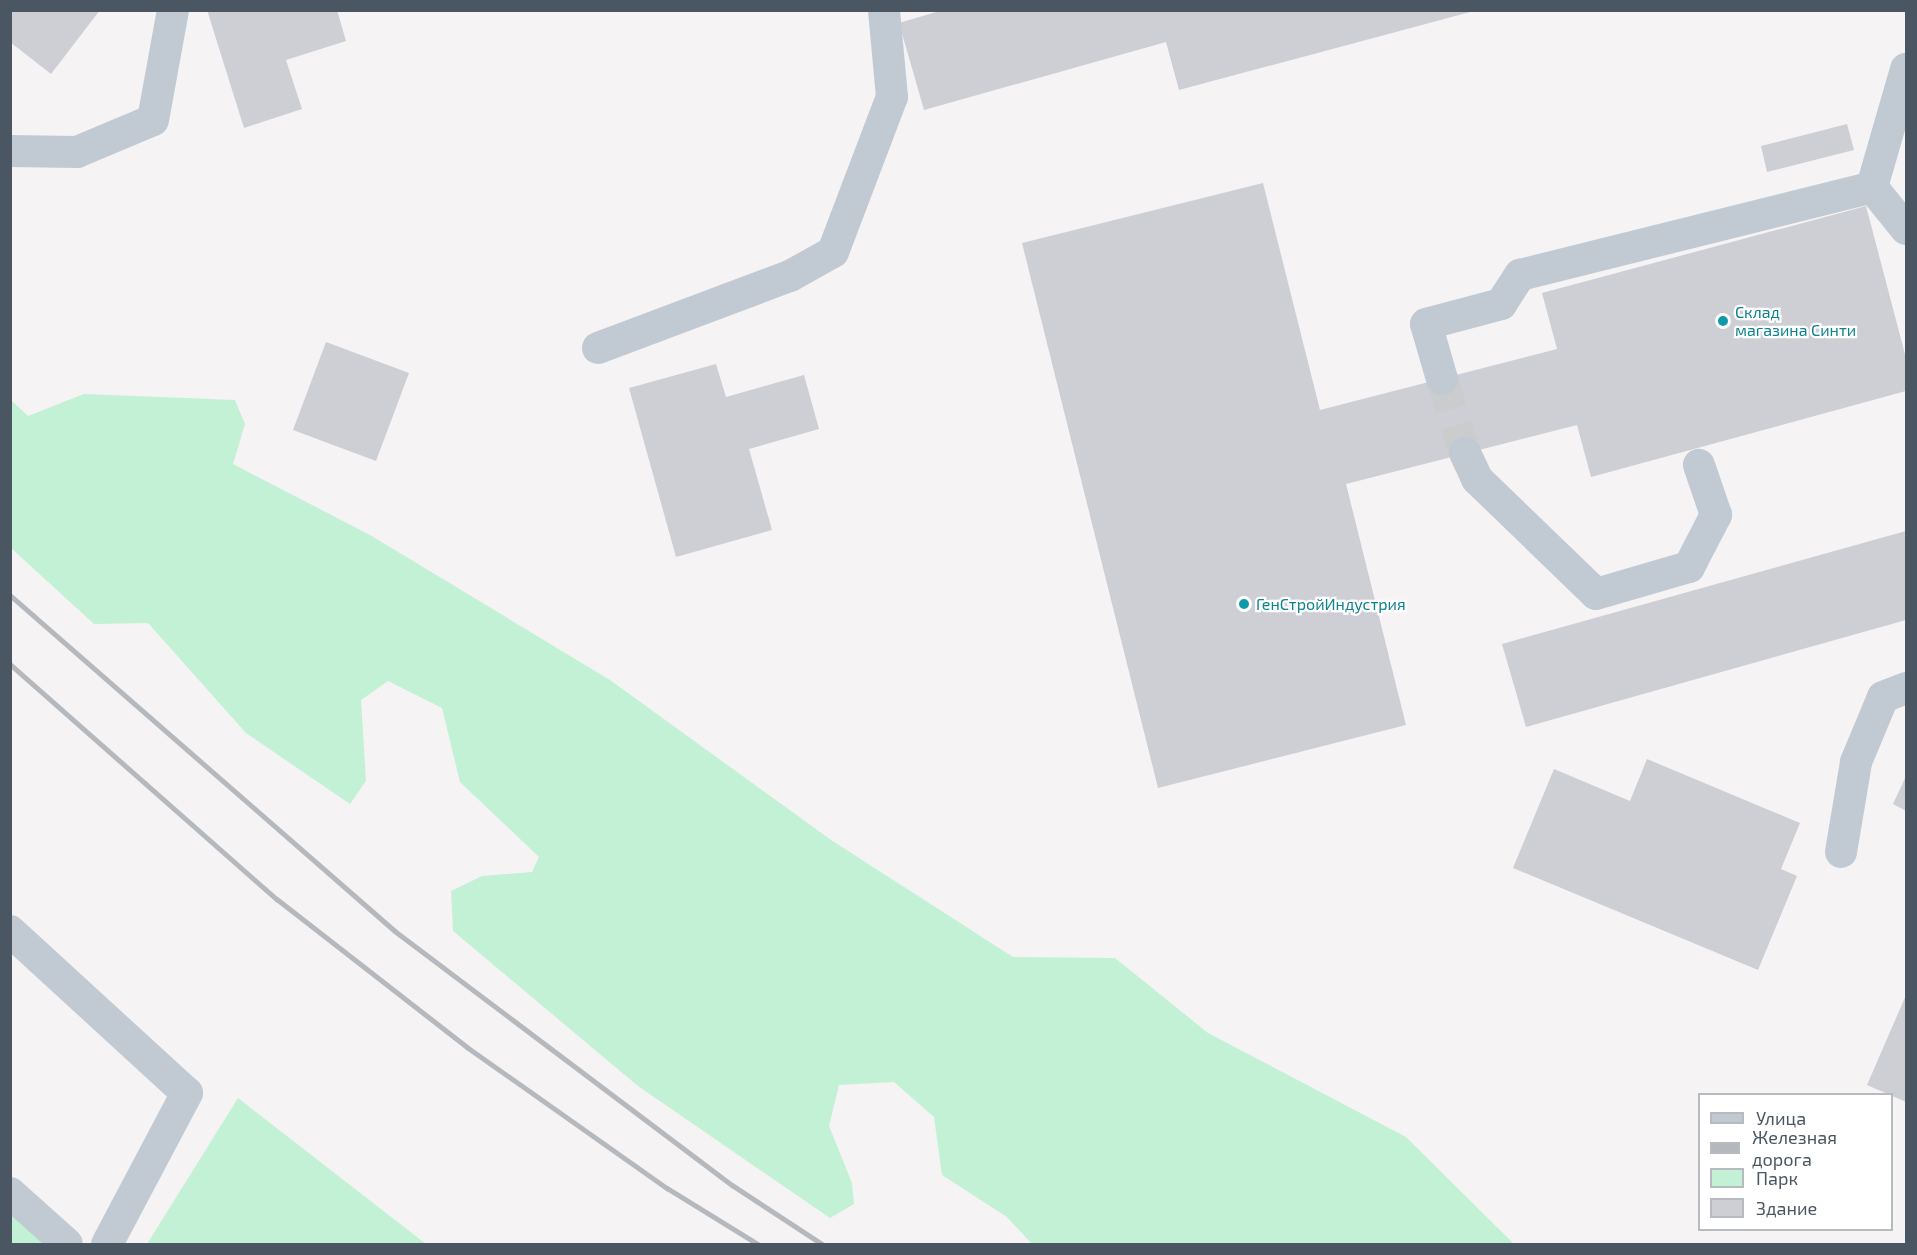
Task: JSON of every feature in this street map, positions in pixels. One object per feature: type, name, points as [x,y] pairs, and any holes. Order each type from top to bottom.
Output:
[{"type":"lane","points":[[10,151],[77,152],[153,120],[173,10]]},
{"type":"lane","points":[[598,348],[790,276],[832,252],[892,97],[884,10]]},
{"type":"lane","points":[[1872,187],[1906,69]]},
{"type":"lane","points":[[1872,187],[1906,229]]},
{"type":"lane","points":[[1442,379],[1426,324],[1502,304],[1520,275],[1872,187]]},
{"type":"lane","points":[[1465,453],[1476,479],[1596,594],[1689,567],[1716,515],[1699,465]]},
{"type":"lane","points":[[1841,852],[1856,762],[1883,698],[1906,688]]},
{"type":"lane","points":[[10,932],[187,1093],[107,1245]]},
{"type":"lane","points":[[10,1193],[67,1245]]},
{"type":"green space","points":[[84,394],[235,400],[245,424],[233,464],[370,535],[610,680],[831,840],[1013,957],[1115,958],[1208,1033],[1406,1137],[1514,1244],[1032,1244],[1007,1217],[942,1175],[934,1117],[894,1082],[839,1085],[829,1126],[852,1183],[854,1204],[830,1218],[638,1086],[453,931],[451,891],[482,876],[532,872],[539,857],[460,782],[442,708],[388,681],[361,700],[366,781],[350,804],[246,733],[148,623],[94,624],[11,548],[11,400],[28,416]]},
{"type":"green space","points":[[238,1098],[426,1244],[147,1244]]},
{"type":"green space","points":[[11,1198],[65,1244],[11,1244]]},
{"type":"building","points":[[10,10],[100,10],[51,74],[10,42]]},
{"type":"building","points":[[207,10],[337,10],[346,41],[286,60],[302,109],[244,128]]},
{"type":"building","points":[[943,10],[1474,11],[1179,90],[1166,42],[924,110],[899,23]]},
{"type":"building","points":[[1847,124],[1854,150],[1767,172],[1761,146]]},
{"type":"building","name":"ГенСтройИндустрия","points":[[1263,183],[1320,410],[1557,349],[1542,293],[1866,206],[1906,358],[1906,391],[1591,477],[1577,425],[1346,484],[1406,725],[1158,788],[1022,243]]},
{"type":"building","points":[[326,342],[409,373],[376,461],[293,430]]},
{"type":"building","points":[[716,364],[726,397],[804,375],[819,429],[749,449],[772,530],[676,557],[629,388]]},
{"type":"building","points":[[1906,531],[1906,620],[1526,727],[1502,644]]},
{"type":"building","points":[[1647,759],[1800,823],[1781,869],[1797,876],[1758,970],[1513,868],[1554,769],[1630,801]]},
{"type":"building","points":[[1906,776],[1906,811],[1893,804]]},
{"type":"building","points":[[1906,995],[1906,1102],[1893,1096],[1893,1093],[1885,1093],[1867,1085]]},
{"type":"tunnel","points":[[1442,379],[1465,453]]},
{"type":"railway","points":[[10,595],[395,931],[732,1185],[822,1244]]},
{"type":"railway","points":[[10,664],[277,899],[467,1047],[667,1188],[758,1244]]},
{"type":"place","name":"Склад магазина Синти","points":[[1723,321]]},
{"type":"place","name":"ГенСтройИндустрия","points":[[1244,604]]}]
